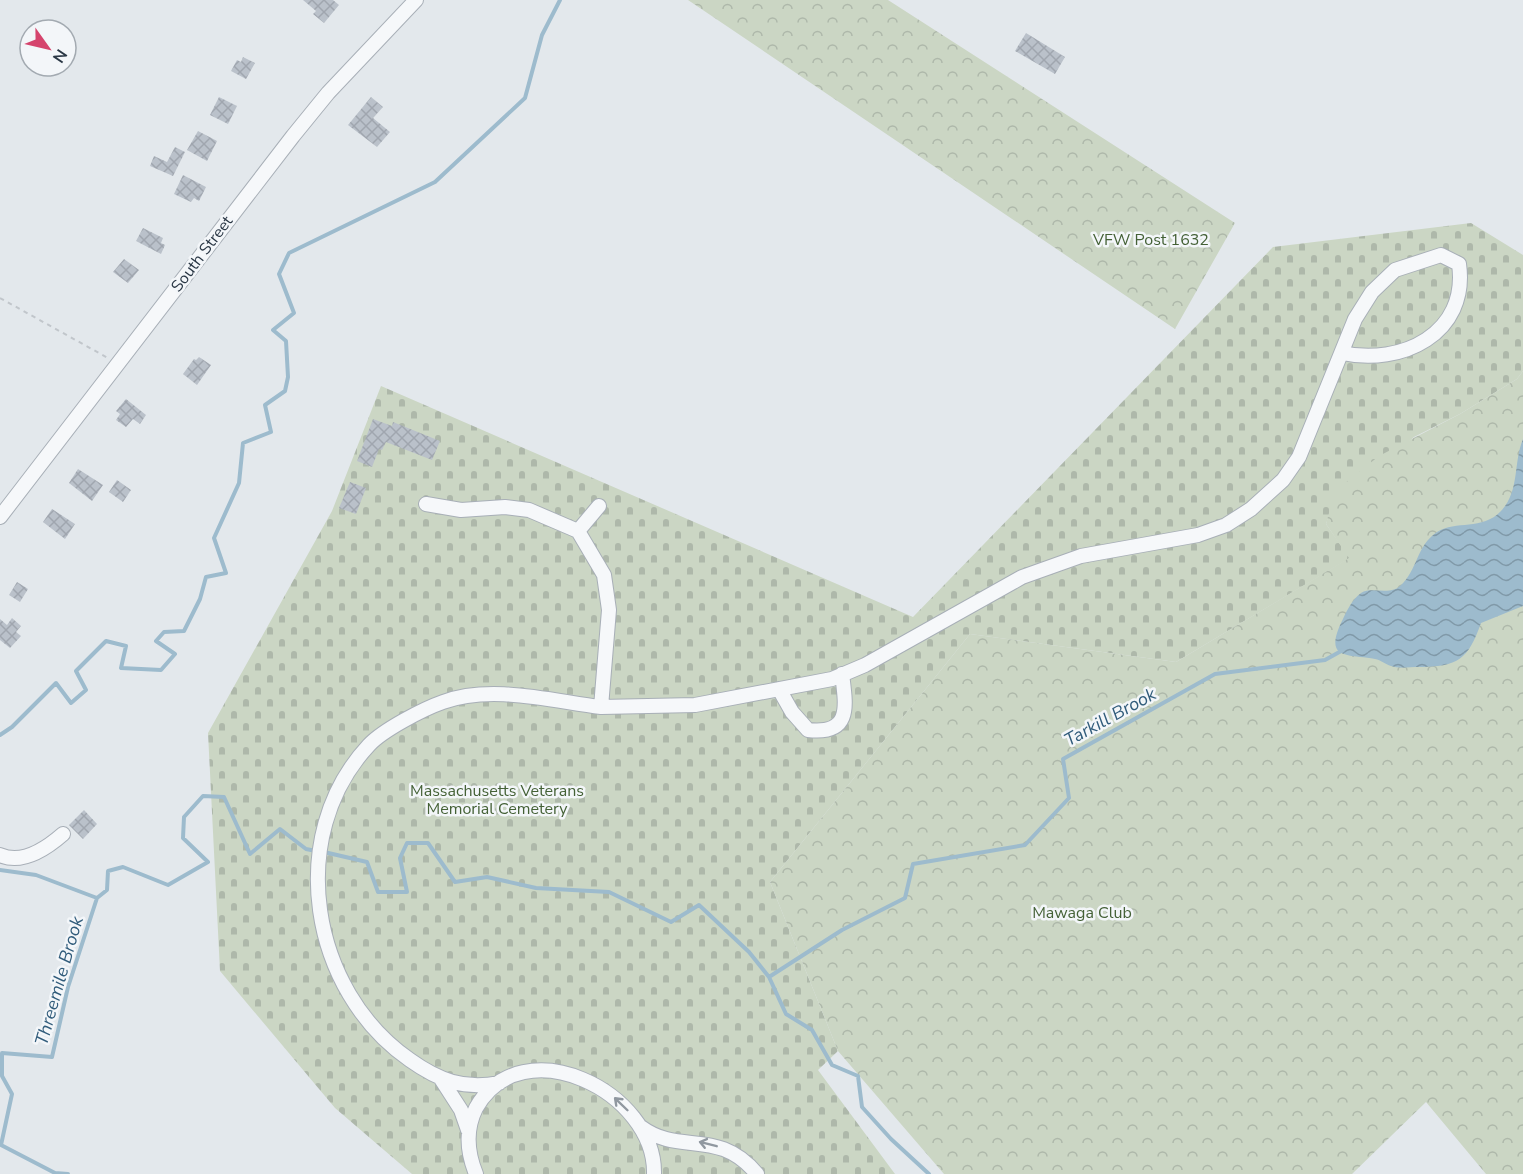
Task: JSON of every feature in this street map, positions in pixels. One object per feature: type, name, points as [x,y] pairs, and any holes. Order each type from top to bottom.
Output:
[{"type":"street","name":"South Street","points":[[0,517],[300,127],[416,0]]},
{"type":"street","points":[[654,1174],[652,1153],[640,1126],[622,1104],[608,1092],[575,1077],[534,1071],[519,1074],[499,1083],[467,1086],[441,1079],[400,1053],[386,1041],[363,1015],[343,986],[322,928],[318,897],[320,851],[324,826],[340,783],[370,744],[404,722],[444,701],[485,694],[601,707],[695,705],[842,674],[864,665],[1022,578],[1082,556],[1198,535],[1226,525],[1251,509],[1283,480],[1299,457],[1355,320],[1372,292],[1395,270],[1441,255],[1459,264],[1461,287],[1443,324],[1428,340],[1412,350],[1391,355],[1368,358],[1342,353]]},
{"type":"street","points":[[426,504],[461,510],[506,507],[529,510],[578,531],[604,575],[609,610],[601,707]]},
{"type":"street","points":[[578,531],[599,506]]},
{"type":"street","points":[[779,689],[792,712],[808,730],[823,732],[838,725],[846,710],[842,674]]},
{"type":"street","points":[[0,855],[10,859],[29,855],[45,849],[63,834]]},
{"type":"street","points":[[441,1079],[461,1110],[469,1133],[470,1156],[476,1174]]},
{"type":"street","points":[[469,1133],[478,1105],[499,1083]]},
{"type":"street","points":[[640,1126],[666,1141],[696,1142],[722,1148],[745,1162],[757,1174]]},
{"type":"path","points":[[0,298],[118,364]]},
{"type":"green space","name":"VFW Post 1632","points":[[688,0],[888,0],[1235,223],[1175,329]]},
{"type":"green space","name":"Massachusetts Veterans Memorial Cemetery","points":[[1471,223],[1523,255],[1523,371],[1517,379],[1460,414],[1414,437],[1331,509],[1326,524],[1350,558],[1176,662],[970,634],[770,882],[838,1051],[818,1070],[895,1174],[412,1174],[335,1108],[220,971],[208,733],[332,511],[381,386],[913,617],[1273,247]]},
{"type":"green space","name":"Mawaga Club","points":[[1523,371],[1523,1174],[1486,1174],[1426,1102],[1352,1174],[944,1174],[838,1051],[770,882],[970,634],[1176,662],[1349,558],[1326,524],[1335,491],[1379,456],[1460,414],[1517,379]]},
{"type":"water","points":[[1523,439],[1523,606],[1481,623],[1466,653],[1453,663],[1432,667],[1397,667],[1377,660],[1348,655],[1337,649],[1336,635],[1349,607],[1357,596],[1365,591],[1391,590],[1400,586],[1406,580],[1425,544],[1437,532],[1452,526],[1486,521],[1501,511],[1514,486]]},
{"type":"building","points":[[303,0],[333,0],[339,5],[324,23],[313,14],[316,11]]},
{"type":"building","points":[[1026,33],[1065,57],[1055,74],[1015,51]]},
{"type":"building","points":[[243,57],[255,63],[246,79],[231,71],[237,60],[241,62]]},
{"type":"building","points":[[219,97],[237,106],[228,124],[210,115]]},
{"type":"building","points":[[371,97],[383,107],[373,118],[390,132],[377,147],[348,125]]},
{"type":"building","points":[[198,131],[217,141],[207,161],[187,150]]},
{"type":"building","points":[[175,147],[185,152],[173,176],[150,166],[154,156],[167,162]]},
{"type":"building","points":[[183,175],[206,187],[199,201],[194,198],[191,202],[174,194]]},
{"type":"building","points":[[143,228],[163,238],[161,243],[165,245],[161,254],[136,241]]},
{"type":"building","points":[[124,259],[139,270],[128,283],[113,272]]},
{"type":"building","points":[[199,357],[211,365],[197,385],[183,374],[194,359]]},
{"type":"building","points":[[126,399],[146,415],[140,424],[133,419],[126,427],[116,420],[120,414],[116,411]]},
{"type":"building","points":[[373,419],[392,426],[393,422],[440,441],[432,460],[386,442],[382,450],[379,449],[372,467],[357,461]]},
{"type":"building","points":[[78,469],[103,485],[92,501],[69,483]]},
{"type":"building","points":[[117,480],[131,490],[123,502],[109,492]]},
{"type":"building","points":[[350,482],[366,488],[356,514],[339,508]]},
{"type":"building","points":[[52,509],[75,524],[65,539],[43,522]]},
{"type":"building","points":[[17,582],[28,589],[20,602],[9,595]]},
{"type":"building","points":[[12,618],[21,626],[16,632],[21,636],[10,648],[0,640],[0,619],[7,625]]},
{"type":"building","points":[[84,810],[97,824],[83,839],[69,825]]},
{"type":"waterway","points":[[0,735],[12,727],[56,683],[71,703],[86,690],[76,671],[106,641],[126,646],[121,668],[161,670],[175,654],[156,641],[164,632],[184,631],[200,599],[206,577],[226,573],[214,538],[239,483],[243,443],[271,432],[265,405],[285,391],[288,377],[286,341],[273,330],[294,313],[279,274],[289,253],[435,182],[525,98],[542,35],[560,0]]},
{"type":"waterway","name":"Tarkill Brook","points":[[769,977],[842,930],[905,898],[913,864],[1025,845],[1069,798],[1063,759],[1215,674],[1325,660],[1343,650]]},
{"type":"waterway","name":"Threemile Brook","points":[[68,1174],[55,1173],[1,1145],[12,1094],[2,1076],[2,1053],[52,1057],[68,987],[97,898],[107,890],[108,871],[123,867],[168,885],[208,862],[183,838],[184,817],[203,796],[224,797],[250,854],[280,829],[306,849],[316,851]]},
{"type":"waterway","name":"Threemile Brook","points":[[324,852],[367,862],[378,892],[407,892],[400,858],[407,843],[428,843],[455,882],[487,877],[536,888],[609,892],[671,922],[699,905],[749,952],[769,977],[786,1014],[812,1030],[832,1065],[858,1076],[862,1107],[891,1139],[929,1174]]},
{"type":"waterway","points":[[0,870],[36,875],[97,898]]}]
